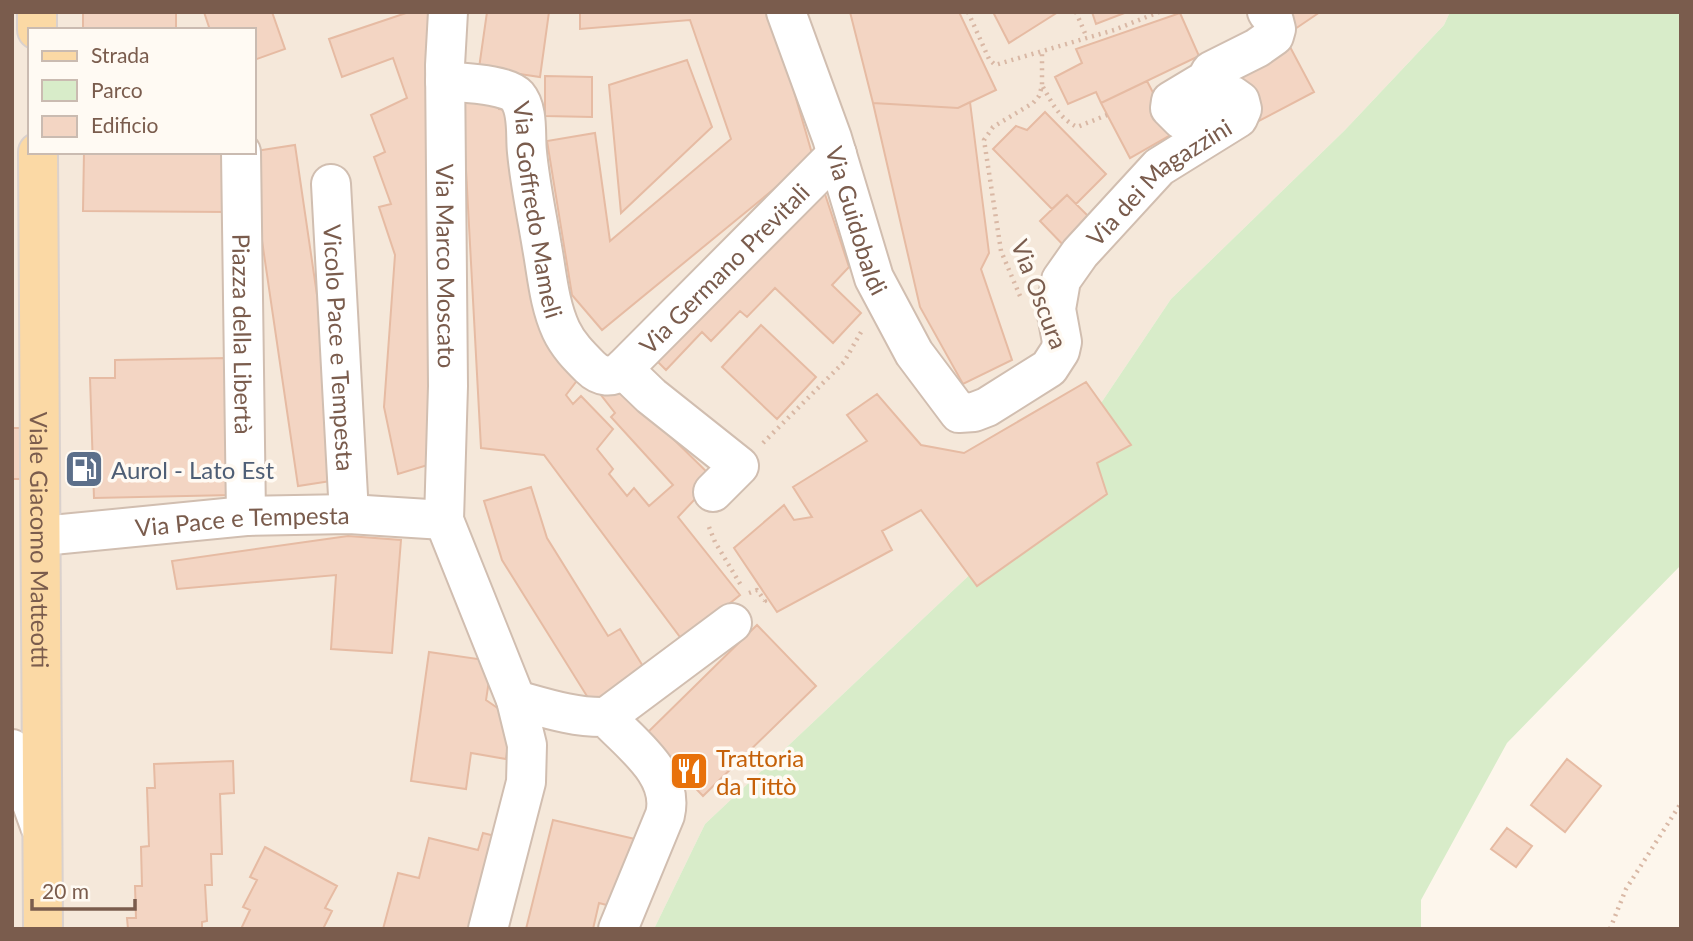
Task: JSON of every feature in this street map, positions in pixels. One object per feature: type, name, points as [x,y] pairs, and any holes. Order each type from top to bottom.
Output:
[{"type":"main road","name":"Viale Giacomo Matteotti","points":[[38,154],[43,929]]},
{"type":"street","name":"Via Marco Moscato","points":[[444,520],[448,386],[445,81],[448,12]]},
{"type":"street","name":"Via Guidobaldi","points":[[786,12],[837,154],[867,259],[882,295],[914,353],[959,413]]},
{"type":"street","name":"Via dei Magazzini","points":[[959,413],[974,412],[987,407],[1049,368],[1060,351],[1062,342],[1056,309],[1061,280],[1080,253],[1159,167],[1238,118],[1242,109],[1240,101],[1233,96],[1181,119],[1170,108],[1171,102],[1206,80],[1211,71],[1257,48],[1274,36],[1274,21],[1268,12]]},
{"type":"street","name":"Via Goffredo Mameli","points":[[445,81],[504,89],[511,91],[520,101],[556,316],[569,344],[594,371],[616,373],[651,396],[726,479]]},
{"type":"street","name":"Piazza della Libertà","points":[[241,154],[246,516]]},
{"type":"street","name":"Via Germano Previtali","points":[[616,373],[837,154]]},
{"type":"street","name":"Vicolo Pace e Tempesta","points":[[331,184],[349,514]]},
{"type":"street","name":"Via Pace e Tempesta","points":[[42,536],[246,516],[349,514],[444,520]]},
{"type":"street","points":[[444,520],[516,699],[527,745],[526,782],[488,929]]},
{"type":"street","points":[[599,718],[732,623]]},
{"type":"street","points":[[516,699],[561,713],[599,718],[660,775],[667,799],[665,815],[618,929]]},
{"type":"street","points":[[12,749],[43,834]]},
{"type":"path","points":[[968,12],[989,59],[995,65],[1087,38],[1159,12]]},
{"type":"path","points":[[1076,12],[1087,38]]},
{"type":"path","points":[[1042,51],[1042,86],[1058,113],[1077,127],[1107,115]]},
{"type":"path","name":"Via Oscura","points":[[1020,298],[1001,251],[984,140],[993,127],[1033,103],[1042,86]]},
{"type":"path","points":[[726,479],[844,362],[882,295]]},
{"type":"path","points":[[1610,929],[1626,889],[1681,803]]},
{"type":"shaded area","points":[[12,12],[1450,12],[1444,25],[1345,130],[1171,299],[1013,534],[705,824],[654,929],[12,929]]},
{"type":"green space","points":[[1450,12],[1681,12],[1681,565],[1507,743],[1421,900],[1421,929],[654,929],[705,824],[1013,534],[1171,299],[1345,130],[1444,25]]},
{"type":"building","points":[[83,12],[176,12],[176,28],[83,28]]},
{"type":"building","points":[[204,12],[272,12],[285,49],[256,59],[256,28],[209,28]]},
{"type":"building","points":[[409,12],[431,12],[431,464],[398,474],[384,407],[395,255],[379,207],[391,204],[374,157],[385,152],[371,115],[407,98],[393,58],[342,77],[329,39]]},
{"type":"building","points":[[487,12],[549,12],[540,77],[479,68]]},
{"type":"building","points":[[580,12],[771,12],[813,157],[602,330],[572,295],[547,141],[595,133],[610,241],[731,139],[690,20],[580,29]]},
{"type":"building","points":[[850,12],[959,12],[996,90],[958,108],[873,103]]},
{"type":"building","points":[[993,12],[1058,12],[1009,43]]},
{"type":"building","points":[[1092,12],[1127,12],[1096,24]]},
{"type":"building","points":[[1281,12],[1320,12],[1295,29]]},
{"type":"building","points":[[1180,13],[1199,56],[1101,103],[1096,92],[1068,104],[1055,77],[1082,63],[1076,49]]},
{"type":"building","points":[[1289,45],[1314,92],[1257,122],[1232,75]]},
{"type":"building","points":[[687,60],[712,127],[621,213],[609,85]]},
{"type":"building","points":[[545,76],[592,77],[592,117],[545,116]]},
{"type":"building","points":[[1147,81],[1174,133],[1130,158],[1101,103]]},
{"type":"building","points":[[462,96],[498,97],[499,109],[517,111],[582,374],[566,395],[573,404],[581,396],[613,429],[597,449],[613,469],[609,474],[627,496],[634,488],[649,506],[673,485],[611,417],[615,413],[601,395],[619,378],[656,422],[714,479],[678,517],[740,595],[683,641],[544,455],[481,448]]},
{"type":"building","points":[[970,102],[989,253],[981,269],[1012,360],[963,384],[920,307],[873,103],[958,108]]},
{"type":"building","points":[[1045,112],[1106,174],[1076,204],[1067,195],[1052,209],[993,149],[1016,126],[1027,130]]},
{"type":"building","points":[[295,145],[344,479],[298,486],[249,154],[256,154],[256,151]]},
{"type":"building","points":[[84,154],[229,154],[228,212],[83,211]]},
{"type":"building","points":[[821,182],[849,267],[832,285],[861,313],[833,343],[775,288],[747,317],[740,311],[711,341],[702,332],[666,370],[655,359]]},
{"type":"building","points":[[1067,195],[1098,226],[1070,252],[1040,221]]},
{"type":"building","points":[[761,325],[816,377],[777,419],[722,367]]},
{"type":"building","points":[[228,358],[232,495],[94,498],[90,378],[115,378],[115,360]]},
{"type":"building","points":[[1086,382],[1131,445],[1097,463],[1107,494],[977,586],[921,510],[882,531],[892,550],[777,612],[734,548],[784,505],[794,520],[812,517],[793,487],[867,441],[847,415],[877,394],[921,445],[964,453]]},
{"type":"building","points":[[12,428],[22,428],[24,479],[12,479]]},
{"type":"building","points":[[531,487],[547,538],[608,636],[620,629],[649,676],[595,709],[502,560],[484,501]]},
{"type":"building","points":[[348,536],[401,540],[392,653],[331,649],[336,575],[177,589],[172,561]]},
{"type":"building","points":[[757,625],[816,686],[703,796],[645,735]]},
{"type":"building","points":[[429,652],[492,661],[486,700],[512,718],[506,759],[471,753],[466,789],[411,781]]},
{"type":"building","points":[[1567,759],[1601,786],[1565,832],[1531,805]]},
{"type":"building","points":[[233,761],[234,793],[220,794],[222,854],[211,854],[212,885],[205,885],[207,921],[202,922],[202,929],[128,929],[127,918],[136,918],[135,886],[142,886],[141,847],[149,846],[147,788],[155,788],[154,764]]},
{"type":"building","points":[[553,820],[635,839],[618,908],[599,903],[593,929],[526,929]]},
{"type":"building","points":[[1507,828],[1532,846],[1516,867],[1491,849]]},
{"type":"building","points":[[483,833],[503,838],[479,929],[383,929],[398,873],[419,878],[429,838],[478,850]]},
{"type":"building","points":[[265,847],[337,886],[325,908],[332,911],[323,929],[241,929],[250,910],[243,907],[257,880],[250,877]]},
{"type":"place","name":"Aurol - Lato Est","points":[[84,469]]},
{"type":"place","name":"Trattoria da Tittò","points":[[689,771]]}]
